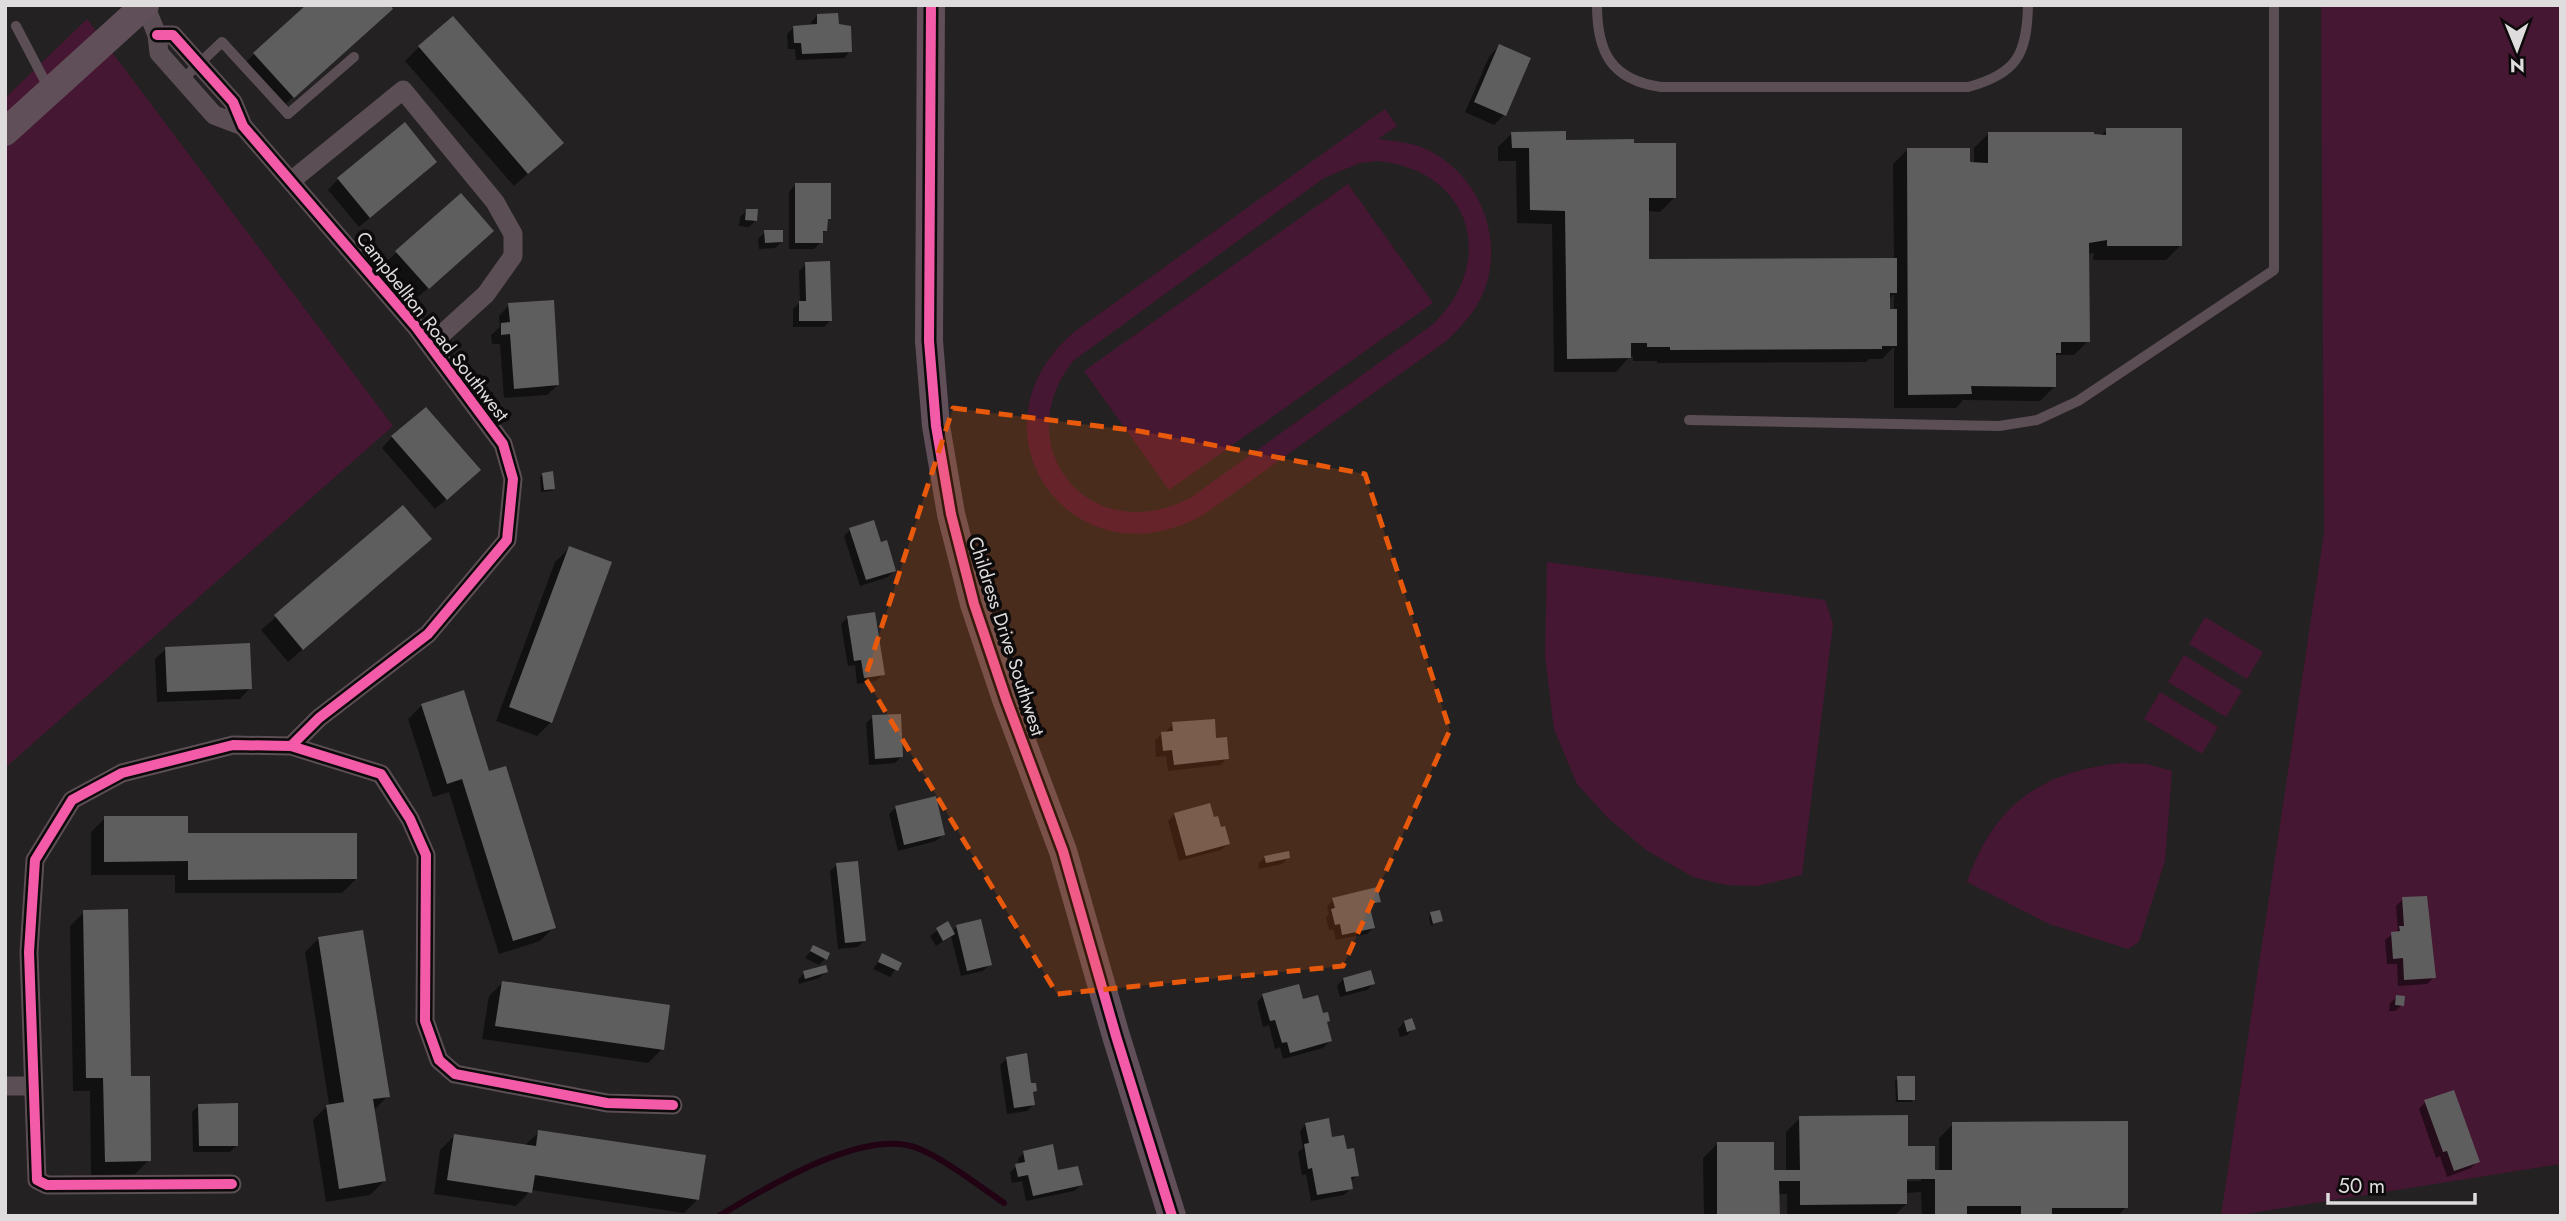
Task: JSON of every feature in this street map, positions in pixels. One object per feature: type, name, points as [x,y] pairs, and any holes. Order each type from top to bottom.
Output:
[{"type":"street","name":"Campbellton Road Southwest","points":[[5,132],[145,5],[157,35],[159,53],[214,115],[243,127]]},
{"type":"street","name":"Childress Drive Southwest","points":[[931,5],[929,341],[936,426],[951,514],[982,628],[1063,851],[1116,1036],[1172,1216]]},
{"type":"street","name":"Campbellton Road Southwest","points":[[157,35],[173,35],[200,64],[233,102],[243,127],[402,309],[503,444],[513,479],[507,540],[428,634],[319,718],[291,746]]},
{"type":"street","name":"Campbellton Road Southwest","points":[[291,181],[403,90],[495,202],[513,234],[513,256],[486,294],[430,345]]},
{"type":"street","points":[[232,1184],[41,1183],[36,1175],[29,952],[35,860],[72,800],[122,773],[233,745],[291,746],[381,774],[410,819],[426,855],[425,1021],[439,1060],[455,1074],[607,1103],[673,1105]]},
{"type":"street","points":[[5,1086],[33,1086]]},
{"type":"lane","points":[[1597,5],[1597,28],[1601,46],[1612,65],[1627,77],[1646,85],[1661,87],[1968,87],[1986,82],[2012,67],[2024,47],[2028,5]]},
{"type":"lane","points":[[1689,420],[2000,426],[2037,420],[2078,401],[2274,270],[2274,5]]},
{"type":"lane","points":[[16,26],[50,90]]},
{"type":"lane","points":[[183,79],[222,42],[288,114],[354,57]]},
{"type":"highlighted area","points":[[953,408],[1139,431],[1365,474],[1450,730],[1343,966],[1057,994],[865,678]]},
{"type":"shaded area","points":[[2321,5],[2561,5],[2561,1164],[2221,1216],[2324,533]]},
{"type":"shaded area","points":[[87,19],[393,426],[5,768],[5,98]]},
{"type":"shaded area","points":[[1385,109],[1397,126],[1378,139],[1416,145],[1440,157],[1471,187],[1488,227],[1490,270],[1484,291],[1472,312],[1445,342],[1203,515],[1155,532],[1112,531],[1075,515],[1047,488],[1030,452],[1028,412],[1041,371],[1074,332]],"holes":[[[1378,161],[1410,168],[1435,182],[1454,200],[1465,223],[1469,248],[1465,274],[1453,300],[1432,325],[1190,498],[1154,511],[1121,511],[1092,500],[1069,482],[1054,456],[1049,426],[1054,394],[1073,361],[1324,178],[1360,163]]]},
{"type":"shaded area","points":[[1348,184],[1433,303],[1169,490],[1084,371]]},
{"type":"shaded area","points":[[1547,562],[1825,600],[1833,624],[1802,875],[1758,886],[1726,885],[1693,877],[1646,850],[1608,818],[1577,784],[1554,729],[1545,656]]},
{"type":"shaded area","points":[[2205,617],[2263,652],[2247,679],[2189,644]]},
{"type":"shaded area","points":[[2184,655],[2242,691],[2226,717],[2168,682]]},
{"type":"shaded area","points":[[2160,692],[2218,727],[2202,754],[2144,719]]},
{"type":"shaded area","points":[[2120,763],[2147,764],[2172,771],[2165,861],[2139,942],[2128,949],[2049,924],[1967,882],[1991,832],[2006,813],[2024,797],[2044,784],[2066,775]]},
{"type":"building","points":[[306,5],[390,5],[393,9],[294,98],[253,53]]},
{"type":"building","points":[[838,13],[839,24],[851,26],[852,52],[802,54],[801,43],[794,43],[793,26],[817,24],[817,14]]},
{"type":"building","points":[[453,16],[564,143],[528,174],[418,46]]},
{"type":"building","points":[[1499,44],[1531,58],[1506,116],[1474,102]]},
{"type":"building","points":[[405,122],[437,162],[370,218],[337,178]]},
{"type":"building","points":[[2106,128],[2182,128],[2182,246],[2107,246],[2107,240],[2089,243],[2090,342],[2061,342],[2061,353],[2056,353],[2056,387],[1971,386],[1972,394],[1908,395],[1907,148],[1970,148],[1970,162],[1988,163],[1988,132],[2094,132],[2106,135]]},
{"type":"building","points":[[1566,131],[1566,140],[1634,139],[1634,143],[1676,143],[1676,198],[1649,198],[1649,259],[1897,258],[1897,293],[1890,293],[1890,309],[1897,309],[1897,346],[1882,346],[1882,349],[1670,350],[1670,347],[1647,347],[1647,343],[1631,343],[1631,358],[1567,359],[1565,211],[1530,210],[1529,148],[1512,148],[1511,132]]},
{"type":"building","points":[[795,183],[831,183],[831,219],[828,219],[827,231],[823,231],[823,243],[795,243]]},
{"type":"building","points":[[461,193],[494,231],[429,289],[395,251]]},
{"type":"building","points":[[746,209],[758,209],[757,221],[745,220]]},
{"type":"building","points":[[764,230],[783,230],[783,242],[765,243]]},
{"type":"building","points":[[830,261],[832,321],[799,321],[799,301],[806,301],[805,262]]},
{"type":"building","points":[[554,300],[559,385],[514,389],[510,334],[501,335],[501,323],[510,322],[508,303]]},
{"type":"building","points":[[426,407],[481,470],[447,500],[391,436]]},
{"type":"building","points":[[553,471],[555,489],[544,490],[542,473]]},
{"type":"building","points":[[403,505],[432,539],[303,650],[274,615]]},
{"type":"building","points":[[874,520],[881,542],[887,540],[896,571],[866,580],[849,528]]},
{"type":"building","points":[[569,546],[612,562],[552,723],[509,707]]},
{"type":"building","points":[[875,612],[885,675],[864,678],[861,660],[854,661],[847,616]]},
{"type":"building","points":[[250,643],[252,689],[167,692],[165,647]]},
{"type":"building","points":[[464,690],[489,771],[506,766],[556,928],[513,941],[462,779],[447,784],[421,704]]},
{"type":"building","points":[[901,714],[903,757],[875,759],[872,715]]},
{"type":"building","points":[[1215,719],[1216,738],[1227,737],[1229,759],[1174,765],[1172,750],[1163,751],[1161,732],[1173,731],[1172,722]]},
{"type":"building","points":[[936,796],[945,835],[904,845],[895,806]]},
{"type":"building","points":[[1210,803],[1214,817],[1218,816],[1221,827],[1225,826],[1230,844],[1186,856],[1174,813]]},
{"type":"building","points":[[104,816],[188,816],[188,833],[357,833],[357,879],[188,880],[188,861],[104,862]]},
{"type":"building","points":[[1289,851],[1290,858],[1266,863],[1264,856]]},
{"type":"building","points":[[858,861],[866,941],[845,943],[836,863]]},
{"type":"building","points":[[1377,887],[1381,902],[1369,904],[1375,928],[1342,935],[1340,924],[1335,925],[1331,909],[1335,908],[1332,898]]},
{"type":"building","points":[[2427,896],[2436,978],[2404,980],[2403,958],[2393,959],[2391,932],[2400,931],[2399,926],[2404,926],[2402,897]]},
{"type":"building","points":[[128,909],[131,1076],[150,1076],[151,1161],[105,1162],[103,1078],[86,1078],[83,910]]},
{"type":"building","points":[[1440,910],[1443,921],[1433,924],[1430,912]]},
{"type":"building","points":[[981,919],[992,965],[967,971],[956,925]]},
{"type":"building","points":[[948,921],[955,934],[943,941],[936,928]]},
{"type":"building","points":[[363,930],[390,1097],[373,1099],[386,1181],[339,1189],[326,1105],[344,1102],[318,937]]},
{"type":"building","points":[[813,945],[830,953],[827,960],[810,951]]},
{"type":"building","points":[[882,953],[902,963],[898,971],[878,962]]},
{"type":"building","points":[[826,965],[828,972],[805,979],[803,971]]},
{"type":"building","points":[[1371,970],[1375,984],[1346,992],[1343,978]]},
{"type":"building","points":[[502,981],[670,1005],[664,1050],[495,1026]]},
{"type":"building","points":[[1299,984],[1303,999],[1318,995],[1323,1013],[1328,1012],[1330,1021],[1327,1022],[1332,1041],[1290,1053],[1287,1042],[1282,1043],[1275,1020],[1270,1021],[1262,994]]},
{"type":"building","points":[[2396,995],[2405,996],[2404,1006],[2395,1005]]},
{"type":"building","points":[[1412,1018],[1416,1029],[1407,1032],[1404,1021]]},
{"type":"building","points":[[1027,1053],[1031,1083],[1036,1083],[1037,1091],[1033,1092],[1035,1105],[1014,1108],[1006,1057]]},
{"type":"building","points":[[1897,1076],[1915,1076],[1915,1100],[1898,1100]]},
{"type":"building","points":[[2454,1090],[2480,1162],[2454,1171],[2447,1151],[2443,1152],[2424,1100]]},
{"type":"building","points":[[238,1103],[238,1146],[199,1146],[198,1104]]},
{"type":"building","points":[[1908,1115],[1908,1146],[1935,1146],[1935,1170],[1952,1170],[1952,1122],[2128,1121],[2128,1208],[2052,1208],[2052,1216],[2021,1216],[2021,1206],[1967,1206],[1967,1216],[1935,1216],[1935,1179],[1907,1179],[1907,1204],[1800,1205],[1800,1181],[1779,1181],[1780,1216],[1717,1216],[1717,1142],[1774,1142],[1774,1170],[1800,1170],[1799,1116]]},
{"type":"building","points":[[1329,1118],[1332,1137],[1344,1135],[1347,1149],[1354,1148],[1359,1176],[1351,1177],[1353,1189],[1317,1195],[1312,1168],[1308,1169],[1304,1144],[1309,1143],[1305,1123]]},
{"type":"building","points":[[538,1130],[706,1155],[699,1200],[535,1175],[532,1193],[447,1180],[454,1134],[536,1146]]},
{"type":"building","points":[[1053,1144],[1058,1170],[1078,1166],[1083,1185],[1033,1196],[1028,1175],[1018,1177],[1015,1164],[1025,1162],[1023,1151]]},
{"type":"waterway","points":[[719,1216],[815,1164],[870,1146],[895,1144],[917,1148],[939,1159],[1004,1203]]},
{"type":"cycle path","points":[[931,5],[929,341],[936,426],[951,514],[974,604],[1063,851],[1116,1036],[1172,1216]]},
{"type":"cycle path","points":[[157,35],[173,35],[233,102],[243,126],[416,327],[503,444],[513,479],[507,540],[428,634],[319,718],[291,746]]},
{"type":"cycle path","points":[[232,1184],[47,1185],[37,1180],[29,952],[35,860],[72,800],[122,773],[233,745],[291,746],[381,774],[410,819],[426,855],[425,1021],[439,1060],[455,1074],[607,1103],[673,1105]]}]
